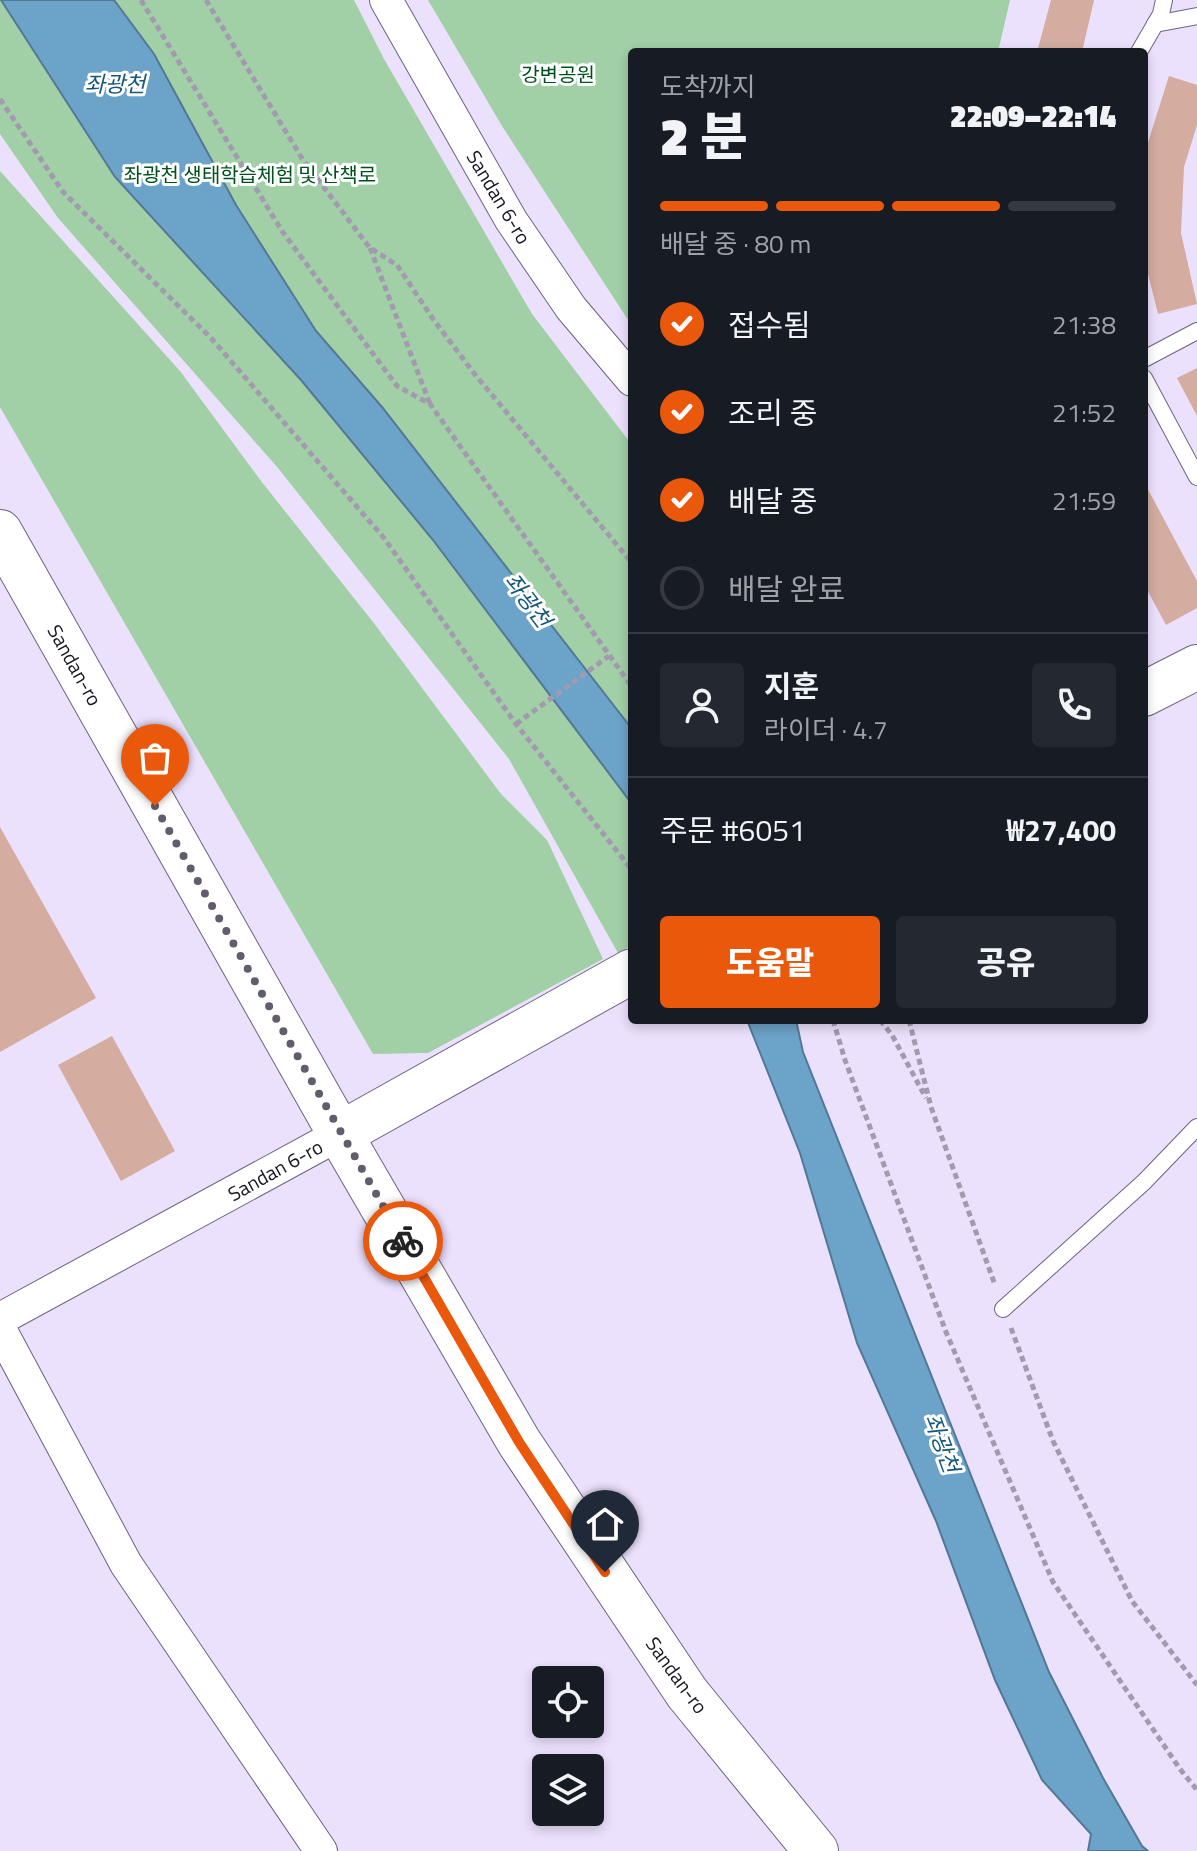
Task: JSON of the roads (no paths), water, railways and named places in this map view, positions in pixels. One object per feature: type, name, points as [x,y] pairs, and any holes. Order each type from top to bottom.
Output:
[{"type":"street","name":"Sandan 6-ro","points":[[386,0],[511,220],[571,308],[628,375]]},
{"type":"street","name":"Sandan-ro","points":[[0,532],[340,1134],[519,1442],[687,1693],[816,1851]]},
{"type":"street","points":[[1148,692],[1197,667]]},
{"type":"street","name":"Sandan 6-ro","points":[[0,1319],[628,973]]},
{"type":"street","points":[[0,1329],[126,1564],[321,1851]]},
{"type":"lane","points":[[1141,48],[1161,14],[1164,0]]},
{"type":"lane","points":[[1155,24],[1197,16]]},
{"type":"lane","points":[[1148,357],[1197,331]]},
{"type":"lane","points":[[1148,385],[1197,477]]},
{"type":"lane","points":[[1003,1309],[1144,1182],[1197,1127]]},
{"type":"water","name":"좌광천","points":[[1,0],[114,0],[154,54],[236,205],[316,331],[382,407],[628,724],[628,799],[433,540],[301,380],[115,177]]},
{"type":"water","name":"좌광천","points":[[749,1024],[797,1024],[803,1052],[1049,1672],[1103,1778],[1142,1846],[1148,1851],[1088,1851],[1091,1834],[1042,1780],[995,1680],[936,1521],[857,1343],[800,1153]]},
{"type":"park label","name":"강변공원","points":[[558,74]]},
{"type":"park label","name":"좌광천 생태학습체험 및 산책로","points":[[250,174]]}]
